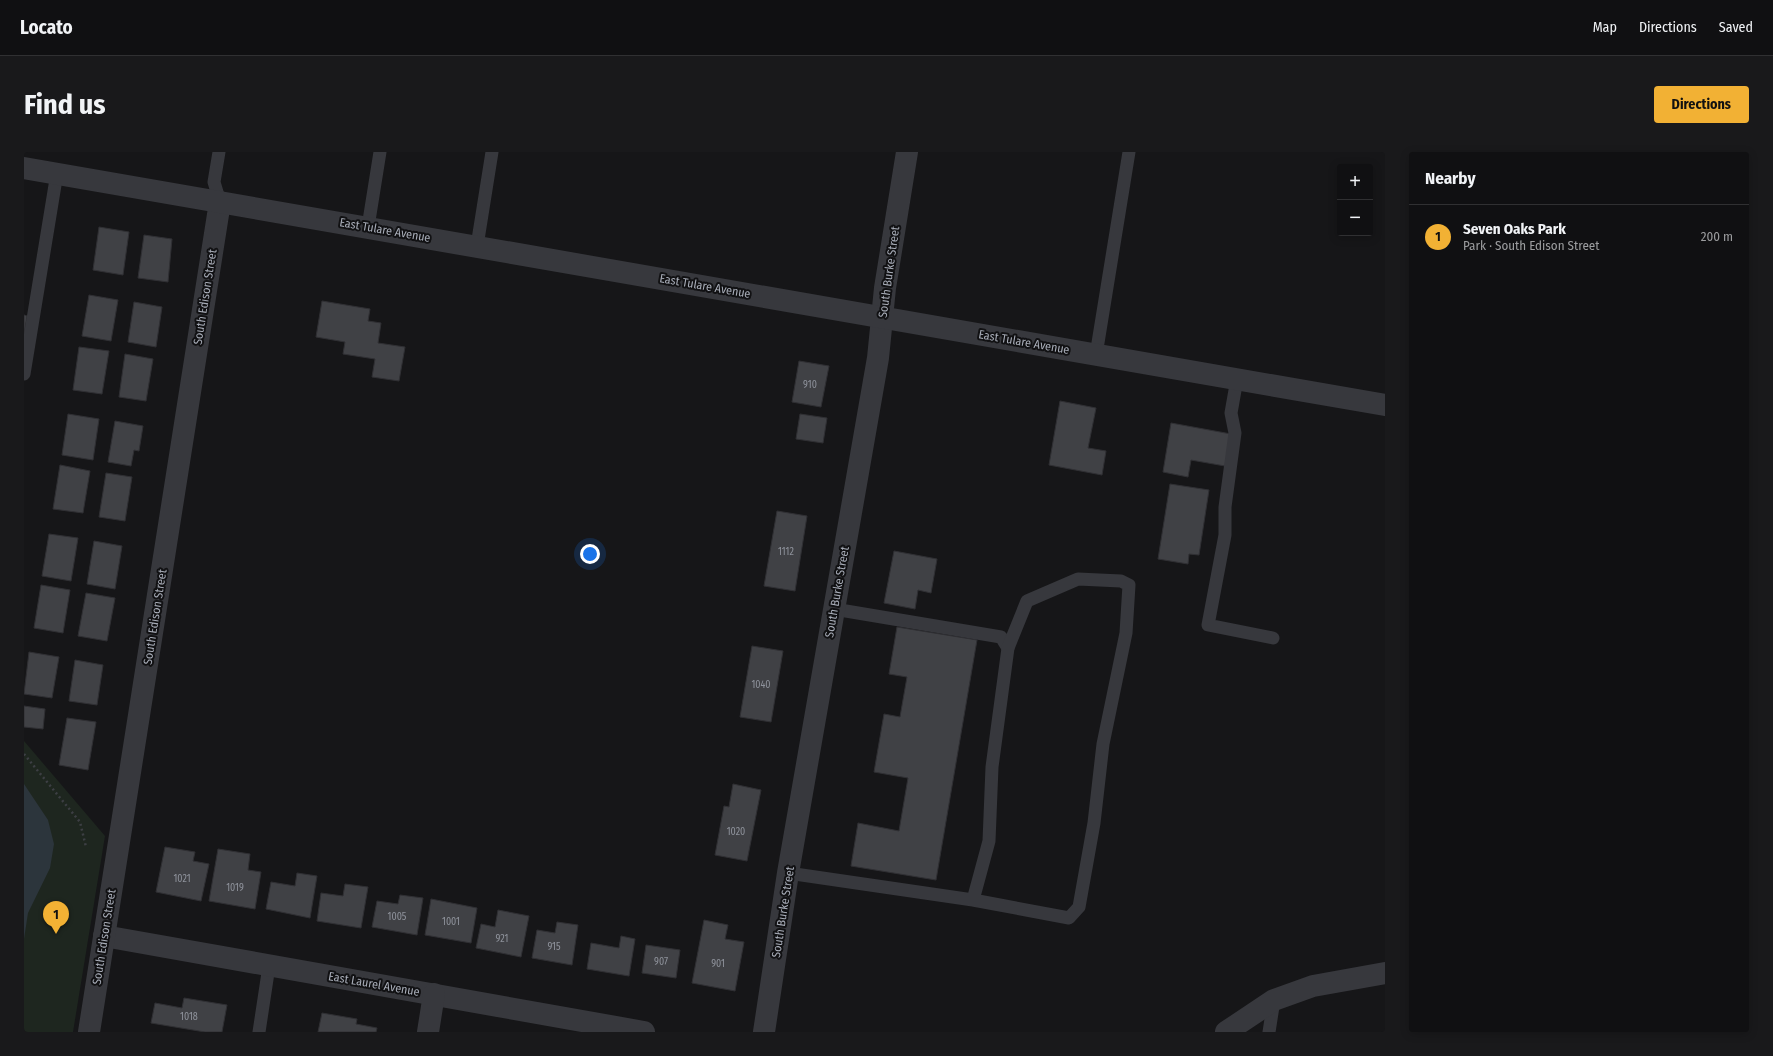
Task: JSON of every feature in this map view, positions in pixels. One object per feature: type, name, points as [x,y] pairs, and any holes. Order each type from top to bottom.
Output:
[{"type":"street","name":"South Burke Street","points":[[764,1032],[788,873],[878,358],[885,288],[907,152]]},
{"type":"street","name":"East Tulare Avenue","points":[[24,168],[1385,405]]},
{"type":"street","name":"South Edison Street","points":[[90,1032],[220,202]]},
{"type":"street","name":"East Laurel Avenue","points":[[104,936],[434,994],[598,1028],[644,1032]]},
{"type":"street","points":[[1226,1032],[1274,1000],[1312,986],[1385,973]]},
{"type":"street","points":[[428,1032],[434,994]]},
{"type":"lane","points":[[219,152],[214,182],[220,202]]},
{"type":"lane","points":[[368,227],[380,152]]},
{"type":"lane","points":[[477,246],[492,152]]},
{"type":"lane","points":[[1096,355],[1129,152]]},
{"type":"lane","points":[[24,374],[57,173]]},
{"type":"lane","points":[[1237,379],[1231,413],[1235,433],[1225,507],[1225,535],[1208,625],[1273,638]]},
{"type":"lane","points":[[788,873],[973,900],[1069,918],[1079,907],[1094,823],[1103,744],[1126,633],[1129,585],[1121,581],[1078,579],[1028,601],[1008,648],[992,767],[989,841],[973,900]]},
{"type":"lane","points":[[834,609],[1001,637],[1008,648]]},
{"type":"lane","points":[[259,1032],[269,966]]},
{"type":"lane","points":[[1269,1032],[1274,1000]]},
{"type":"path","points":[[24,754],[80,822],[86,847]]},
{"type":"shaded area","points":[[24,741],[105,836],[73,1032],[24,1032]]},
{"type":"shaded area","points":[[24,784],[48,820],[54,844],[50,868],[28,913],[24,939]]},
{"type":"building","points":[[99,227],[129,232],[123,275],[93,270]]},
{"type":"building","points":[[144,235],[172,239],[168,282],[138,278]]},
{"type":"building","points":[[89,295],[118,300],[111,341],[82,336]]},
{"type":"building","points":[[322,301],[370,309],[368,321],[381,323],[378,343],[405,347],[399,381],[372,377],[375,359],[343,354],[345,342],[316,337]]},
{"type":"building","points":[[134,302],[162,307],[156,347],[128,342]]},
{"type":"building","points":[[24,315],[27,316],[24,334]]},
{"type":"building","points":[[79,347],[109,351],[102,394],[73,390]]},
{"type":"building","points":[[125,354],[153,359],[146,401],[119,397]]},
{"type":"building","points":[[799,361],[829,366],[821,407],[792,402]]},
{"type":"building","points":[[1060,401],[1096,408],[1088,448],[1106,451],[1102,475],[1049,465]]},
{"type":"building","points":[[68,414],[99,419],[93,460],[62,455]]},
{"type":"building","points":[[800,414],[827,418],[823,443],[796,439]]},
{"type":"building","points":[[115,421],[143,426],[139,451],[134,450],[131,466],[108,462]]},
{"type":"building","points":[[1171,423],[1231,434],[1225,466],[1191,460],[1188,477],[1163,472]]},
{"type":"building","points":[[60,465],[90,471],[83,513],[53,509]]},
{"type":"building","points":[[106,473],[132,477],[125,521],[99,517]]},
{"type":"building","points":[[1170,484],[1209,490],[1199,555],[1189,554],[1188,564],[1158,559]]},
{"type":"building","points":[[777,511],[807,516],[795,591],[764,586]]},
{"type":"building","points":[[49,534],[78,538],[71,581],[42,576]]},
{"type":"building","points":[[94,541],[122,546],[115,589],[87,584]]},
{"type":"building","points":[[894,551],[937,559],[931,593],[918,590],[915,609],[884,603]]},
{"type":"building","points":[[41,585],[70,590],[63,633],[34,628]]},
{"type":"building","points":[[86,593],[115,598],[107,641],[78,636]]},
{"type":"building","points":[[897,627],[977,640],[936,880],[851,866],[858,823],[899,831],[908,778],[874,772],[884,714],[900,717],[907,677],[889,674]]},
{"type":"building","points":[[752,646],[783,651],[771,722],[740,717]]},
{"type":"building","points":[[29,652],[59,657],[52,698],[24,694]]},
{"type":"building","points":[[75,660],[103,665],[97,705],[69,701]]},
{"type":"building","points":[[24,706],[45,709],[43,729],[24,727]]},
{"type":"building","points":[[67,718],[96,722],[88,770],[59,765]]},
{"type":"building","points":[[733,784],[761,790],[747,861],[715,855],[724,806],[729,807]]},
{"type":"building","points":[[165,847],[195,852],[193,861],[209,864],[201,901],[156,892]]},
{"type":"building","points":[[218,849],[250,854],[248,870],[261,872],[255,909],[209,901]]},
{"type":"building","points":[[297,873],[317,876],[310,918],[266,909],[271,882],[295,886]]},
{"type":"building","points":[[345,884],[368,887],[361,928],[317,921],[321,893],[343,896]]},
{"type":"building","points":[[400,895],[423,898],[417,935],[372,927],[377,901],[398,904]]},
{"type":"building","points":[[431,899],[477,908],[471,943],[425,935]]},
{"type":"building","points":[[498,910],[529,916],[521,957],[476,948],[481,924],[495,927]]},
{"type":"building","points":[[704,920],[728,925],[725,939],[744,942],[735,991],[692,983]]},
{"type":"building","points":[[557,922],[578,925],[572,965],[532,958],[537,930],[555,933]]},
{"type":"building","points":[[621,936],[635,939],[629,976],[587,969],[591,943],[619,948]]},
{"type":"building","points":[[646,945],[680,950],[676,978],[642,973]]},
{"type":"building","points":[[184,998],[227,1005],[222,1032],[205,1032],[151,1023],[155,1003],[182,1008]]},
{"type":"building","points":[[322,1013],[357,1019],[356,1024],[377,1028],[376,1032],[318,1032]]},
{"type":"place","name":"Seven Oaks Park","points":[[56,934]]}]
